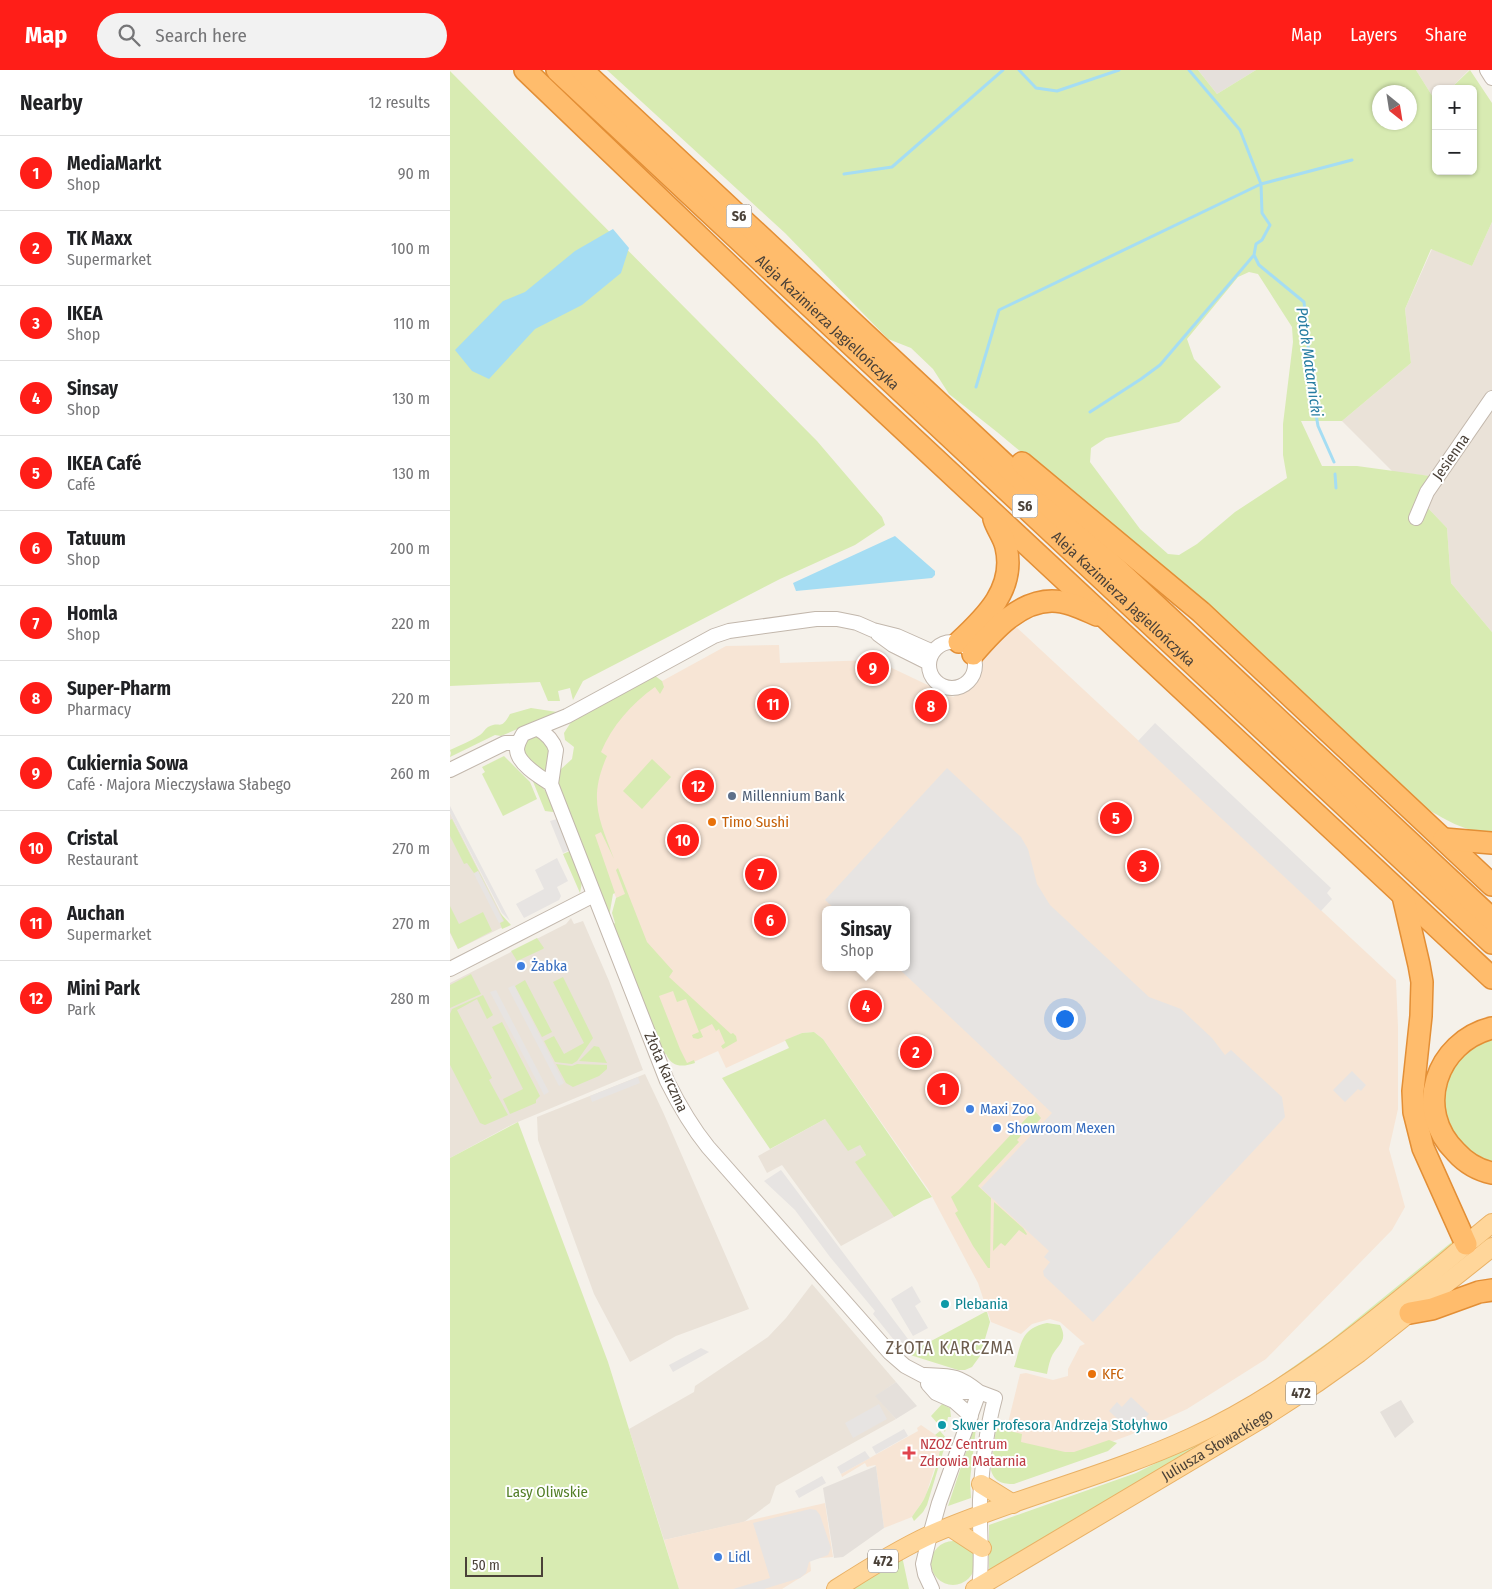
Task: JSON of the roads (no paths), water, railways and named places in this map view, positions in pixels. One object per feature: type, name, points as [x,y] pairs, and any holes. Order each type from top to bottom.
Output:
[{"type":"highway","points":[[525,70],[784,318],[1492,978]]},
{"type":"highway","name":"Aleja Kazimierza Jagiellończyka","points":[[558,70],[1492,943]]},
{"type":"highway","name":"Aleja Kazimierza Jagiellończyka","points":[[582,70],[1492,919]]},
{"type":"highway","points":[[852,323],[1201,612],[1492,885]]},
{"type":"highway","points":[[966,648],[1004,586],[1008,562],[1007,549],[1004,538],[994,521],[994,514]]},
{"type":"highway","points":[[966,648],[1023,610],[1041,603],[1061,602],[1077,606],[1096,616],[1105,616]]},
{"type":"highway","points":[[1444,840],[1492,843]]},
{"type":"highway","points":[[1403,896],[1420,964],[1422,982],[1421,1016],[1413,1091],[1416,1121],[1423,1148],[1466,1244]]},
{"type":"highway","points":[[1492,1028],[1470,1036],[1457,1046],[1447,1058],[1438,1075],[1434,1090],[1434,1104],[1440,1130],[1453,1149],[1475,1167],[1492,1173]]},
{"type":"highway","points":[[1410,1313],[1432,1309],[1479,1292],[1492,1290]]},
{"type":"main road","name":"Juliusza Słowackiego","points":[[980,1515],[1116,1468],[1192,1437],[1233,1417],[1318,1364],[1492,1223]]},
{"type":"main road","name":"Juliusza Słowackiego","points":[[978,1588],[1261,1419],[1318,1382],[1410,1313],[1492,1246]]},
{"type":"main road","points":[[981,1484],[1013,1504]]},
{"type":"main road","name":"472","points":[[836,1589],[904,1548],[930,1535],[980,1515]]},
{"type":"main road","points":[[950,1527],[982,1548]]},
{"type":"street","points":[[1487,70],[1492,78]]},
{"type":"street","name":"Jesienna","points":[[1416,518],[1427,492],[1492,398]]},
{"type":"street","points":[[551,784],[532,772],[521,759],[517,751],[518,743],[523,734],[567,716],[721,634],[816,619],[837,619],[857,623],[873,630],[897,636],[931,657]]},
{"type":"street","points":[[944,643],[966,648],[976,667],[974,674],[970,680],[961,686],[950,688],[940,685],[930,671],[931,657],[944,643]]},
{"type":"street","name":"Złota Karczma","points":[[567,716],[555,746],[551,784],[667,1081],[691,1126],[890,1353],[905,1366],[920,1374],[936,1393],[954,1401],[971,1416]]},
{"type":"street","points":[[538,729],[548,735],[555,746]]},
{"type":"street","points":[[450,770],[504,743],[518,743]]},
{"type":"street","points":[[450,968],[594,895]]},
{"type":"street","name":"Złota Karczma","points":[[920,1374],[948,1376],[964,1380],[979,1392],[995,1398],[988,1423],[981,1484],[982,1548],[978,1588]]},
{"type":"street","points":[[932,1589],[925,1574],[924,1564],[930,1535],[937,1509],[979,1392]]},
{"type":"water","points":[[613,229],[629,248],[621,273],[582,305],[535,329],[489,379],[472,371],[455,350],[503,301],[525,292],[575,251]]},
{"type":"water","points":[[895,536],[935,571],[935,575],[932,578],[796,591],[793,583]]},
{"type":"waterway","points":[[844,174],[892,167],[1003,70]]},
{"type":"waterway","name":"Potok Matarnicki","points":[[1019,70],[1036,88],[1057,91],[1119,70]]},
{"type":"waterway","name":"Potok Matarnicki","points":[[1189,70],[1240,130],[1261,184],[1262,213],[1270,225],[1262,240],[1256,244],[1254,255],[1259,265],[1304,302],[1313,397],[1318,426],[1334,462]]},
{"type":"waterway","points":[[976,387],[999,310],[1261,184],[1352,160]]},
{"type":"waterway","points":[[1090,412],[1160,365],[1254,255]]},
{"type":"waterway","name":"Potok Matarnicki","points":[[1335,474],[1336,488]]},
{"type":"place","name":"Cukiernia Sowa","points":[[873,668]]},
{"type":"place","name":"Auchan","points":[[773,704]]},
{"type":"place","name":"Super-Pharm","points":[[931,706]]},
{"type":"place","name":"Mini Park","points":[[698,786]]},
{"type":"place","name":"Millennium Bank","points":[[732,796]]},
{"type":"place","name":"IKEA Café","points":[[1116,818]]},
{"type":"place","name":"Timo Sushi","points":[[712,822]]},
{"type":"place","name":"Cristal","points":[[683,840]]},
{"type":"place","name":"IKEA","points":[[1143,866]]},
{"type":"place","name":"Homla","points":[[761,874]]},
{"type":"place","name":"Tatuum","points":[[770,920]]},
{"type":"place","name":"Żabka","points":[[521,966]]},
{"type":"place","name":"Sinsay","points":[[866,1006]]},
{"type":"place","name":"TK Maxx","points":[[916,1052]]},
{"type":"place","name":"MediaMarkt","points":[[943,1089]]},
{"type":"place","name":"Maxi Zoo","points":[[970,1109]]},
{"type":"place","name":"Showroom Mexen","points":[[997,1128]]},
{"type":"place","name":"Plebania","points":[[945,1304]]},
{"type":"place","name":"KFC","points":[[1092,1374]]},
{"type":"place","name":"Skwer Profesora Andrzeja Stołyhwo","points":[[942,1425]]},
{"type":"place","name":"NZOZ Centrum Zdrowia Matarnia","points":[[909,1453]]},
{"type":"place","name":"Lidl","points":[[718,1557]]},
{"type":"district","name":"ZŁOTA KARCZMA","points":[[950,1348]]},
{"type":"park label","name":"Lasy Oliwskie","points":[[547,1492]]}]
